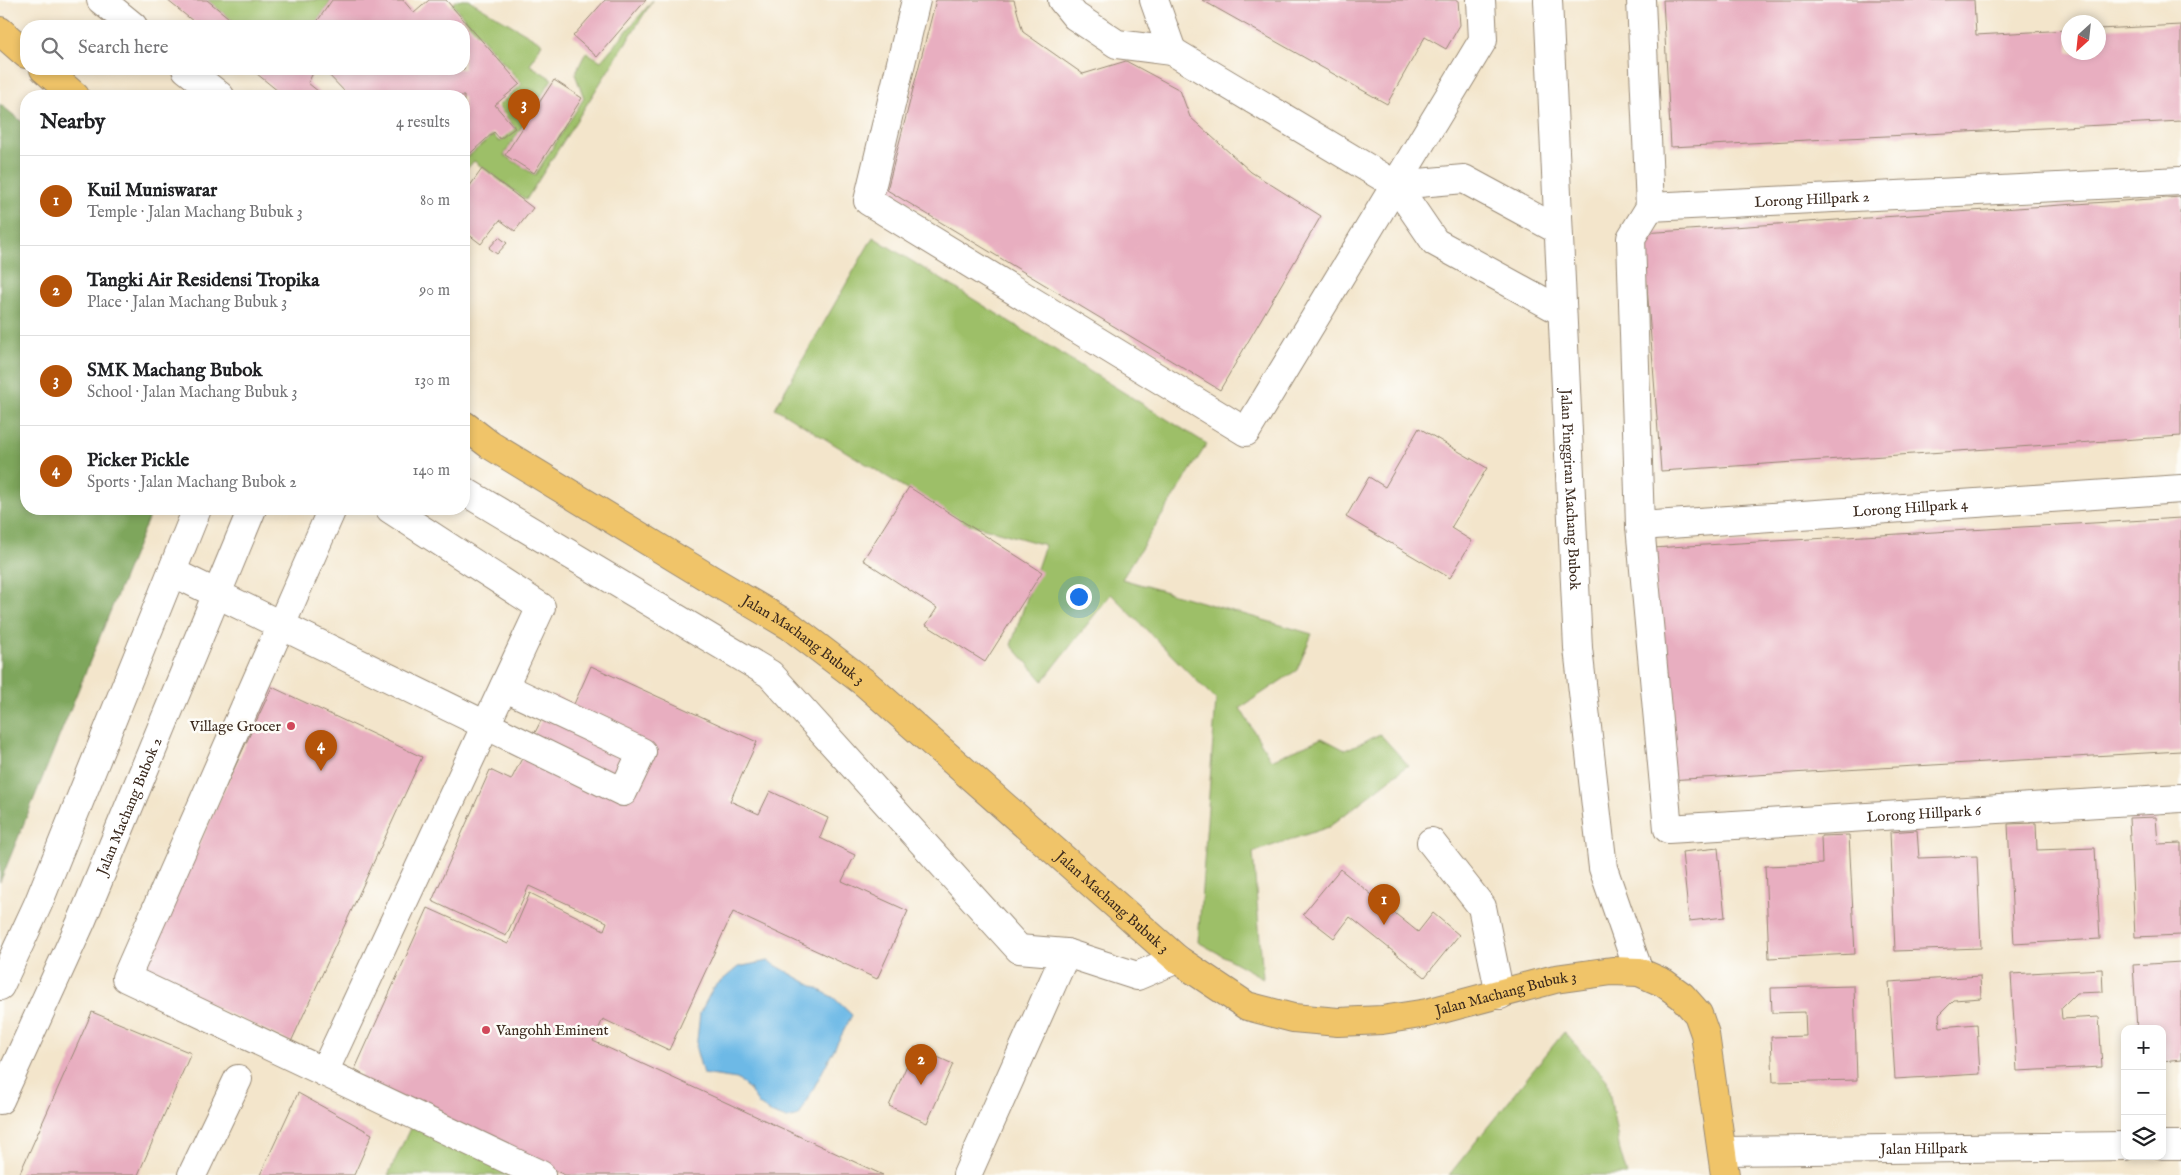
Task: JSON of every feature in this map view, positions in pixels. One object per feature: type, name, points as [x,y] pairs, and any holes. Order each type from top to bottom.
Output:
[{"type":"main road","points":[[0,31],[20,49]]},
{"type":"main road","points":[[51,75],[68,90]]},
{"type":"main road","name":"Jalan Machang Bubuk 3","points":[[470,430],[618,523],[790,626],[865,683],[1177,959],[1247,1006],[1294,1018],[1338,1022],[1382,1020],[1427,1013],[1555,979],[1583,974],[1612,971],[1639,972],[1664,983],[1682,996],[1698,1014],[1705,1034],[1724,1163]]},
{"type":"street","points":[[101,0],[126,20]]},
{"type":"street","points":[[916,0],[868,201],[1246,432],[1483,40],[1481,0]]},
{"type":"street","points":[[1062,0],[1075,16],[1117,44],[1172,51],[1396,184],[1435,242],[1561,311]]},
{"type":"street","points":[[1154,0],[1172,51]]},
{"type":"street","name":"Jalan Pinggiran Machang Bubok","points":[[1548,0],[1578,648],[1603,868],[1639,972]]},
{"type":"street","points":[[1640,526],[1631,238],[1650,207],[1641,0]]},
{"type":"street","points":[[194,75],[212,90]]},
{"type":"street","points":[[1396,184],[1464,179],[1558,230]]},
{"type":"street","name":"Lorong Hillpark 2","points":[[1650,207],[2181,180]]},
{"type":"street","name":"Lorong Hillpark 4","points":[[1640,526],[2181,489]]},
{"type":"street","points":[[470,495],[770,674],[1018,949],[1066,953],[1137,976],[1177,959]]},
{"type":"street","points":[[0,986],[38,904],[196,515]]},
{"type":"street","name":"Jalan Machang Bubok 2","points":[[0,1100],[82,920],[250,515]]},
{"type":"street","points":[[329,515],[126,978],[541,1175]]},
{"type":"street","points":[[324,1072],[541,607],[399,515]]},
{"type":"street","name":"Lorong Hillpark 6","points":[[1640,526],[1668,829],[2181,798]]},
{"type":"street","points":[[172,572],[623,792],[642,752],[504,687]]},
{"type":"street","points":[[1431,842],[1482,906],[1500,994]]},
{"type":"street","points":[[967,1175],[1066,953]]},
{"type":"street","points":[[192,1175],[238,1080]]},
{"type":"street","points":[[2166,1146],[2181,1145]]},
{"type":"street","name":"Jalan Hillpark","points":[[1724,1163],[2121,1146]]},
{"type":"green space","points":[[207,0],[332,0],[318,20],[232,20]]},
{"type":"green space","points":[[457,0],[469,0],[542,43],[530,65],[552,79],[504,155],[535,175],[584,98],[575,74],[586,52],[601,61],[653,0],[526,200],[474,161],[470,165],[470,155],[493,135],[500,142],[516,129],[498,106],[522,84],[470,25],[470,20],[466,20],[452,4]]},
{"type":"green space","points":[[0,104],[20,120],[20,515],[150,515],[0,882]]},
{"type":"green space","points":[[873,237],[1207,444],[1122,579],[1312,634],[1297,670],[1240,708],[1271,760],[1322,738],[1345,750],[1380,734],[1408,765],[1329,827],[1253,852],[1263,978],[1198,942],[1216,700],[1111,594],[1043,681],[1011,645],[1045,545],[959,521],[775,408]]},
{"type":"green space","points":[[1564,1032],[1607,1080],[1620,1151],[1627,1175],[1449,1175]]},
{"type":"green space","points":[[412,1124],[520,1175],[388,1175]]},
{"type":"water","points":[[768,961],[834,998],[852,1015],[799,1116],[787,1119],[773,1114],[759,1105],[749,1089],[737,1079],[703,1074],[696,1049],[700,1013],[713,988],[738,967]]},
{"type":"building","points":[[167,0],[207,0],[232,20],[192,20]]},
{"type":"building","points":[[332,0],[403,0],[414,13],[429,0],[446,0],[464,20],[318,20]]},
{"type":"building","points":[[605,0],[646,0],[597,57],[573,36]]},
{"type":"building","points":[[936,0],[1014,0],[1023,32],[1083,74],[1126,61],[1180,90],[1190,117],[1251,172],[1321,216],[1220,390],[887,190]]},
{"type":"building","points":[[1202,0],[1458,0],[1460,25],[1446,49],[1425,37],[1387,104]]},
{"type":"building","points":[[1663,0],[1974,0],[1976,35],[2061,30],[2061,60],[2106,60],[2106,29],[2181,25],[2181,121],[1671,147]]},
{"type":"building","points":[[470,27],[520,84],[495,105],[515,128],[500,139],[494,132],[470,154],[470,90],[343,90],[329,75],[470,75]]},
{"type":"building","points":[[258,75],[312,75],[308,83],[317,90],[277,90]]},
{"type":"building","points":[[554,80],[582,98],[534,173],[505,155]]},
{"type":"building","points":[[482,169],[533,208],[515,231],[500,220],[481,244],[470,236],[470,186]]},
{"type":"building","points":[[2181,197],[2181,436],[1661,471],[1643,233]]},
{"type":"building","points":[[499,237],[507,243],[497,254],[489,248]]},
{"type":"building","points":[[1419,428],[1487,468],[1451,528],[1472,541],[1450,578],[1346,517],[1369,477],[1385,487]]},
{"type":"building","points":[[909,487],[1042,572],[985,662],[926,625],[937,608],[863,560]]},
{"type":"building","points":[[2181,518],[2181,751],[1667,780],[1652,548]]},
{"type":"building","points":[[591,666],[757,742],[730,801],[759,814],[770,791],[828,818],[820,838],[855,855],[842,881],[908,911],[877,979],[733,912],[669,1050],[603,1019],[593,1041],[883,1175],[565,1175],[358,1081],[362,1073],[355,1069],[428,908],[508,944],[530,893],[604,930],[607,922],[529,886],[506,936],[432,901],[490,770],[511,780],[554,695],[574,704]]},
{"type":"building","points":[[272,687],[422,757],[291,1042],[140,972]]},
{"type":"building","points":[[2156,817],[2158,844],[2181,843],[2181,935],[2135,937],[2129,818]]},
{"type":"building","points":[[2036,823],[2037,850],[2095,848],[2100,939],[2014,944],[2008,824]]},
{"type":"building","points":[[1917,830],[1919,858],[1977,856],[1981,948],[1895,951],[1890,832]]},
{"type":"building","points":[[1849,835],[1855,954],[1769,958],[1765,866],[1822,864],[1821,836]]},
{"type":"building","points":[[1718,848],[1725,917],[1689,921],[1682,852]]},
{"type":"building","points":[[1340,869],[1418,932],[1433,913],[1459,935],[1425,977],[1350,917],[1334,938],[1303,914]]},
{"type":"building","points":[[2181,962],[2181,1060],[2166,1062],[2166,1025],[2137,1025],[2133,965]]},
{"type":"building","points":[[2102,969],[2103,992],[2076,993],[2061,1008],[2062,1019],[2099,1017],[2102,1067],[2017,1071],[2011,974]]},
{"type":"building","points":[[1980,976],[1981,998],[1954,1000],[1939,1015],[1940,1027],[1977,1024],[1980,1074],[1895,1079],[1889,982]]},
{"type":"building","points":[[1854,986],[1857,1080],[1773,1082],[1771,1037],[1806,1036],[1805,1012],[1772,1013],[1771,988]]},
{"type":"building","points":[[92,1012],[191,1053],[138,1175],[19,1175]]},
{"type":"building","points":[[915,1047],[953,1064],[927,1123],[889,1106]]},
{"type":"building","points":[[298,1093],[372,1134],[354,1175],[260,1175]]},
{"type":"place","name":"SMK Machang Bubok","points":[[524,130]]},
{"type":"place","name":"Village Grocer","points":[[291,726]]},
{"type":"place","name":"Picker Pickle","points":[[321,771]]},
{"type":"place","name":"Kuil Muniswarar","points":[[1384,925]]},
{"type":"place","name":"Vangohh Eminent","points":[[486,1030]]},
{"type":"place","name":"Tangki Air Residensi Tropika","points":[[921,1085]]}]
